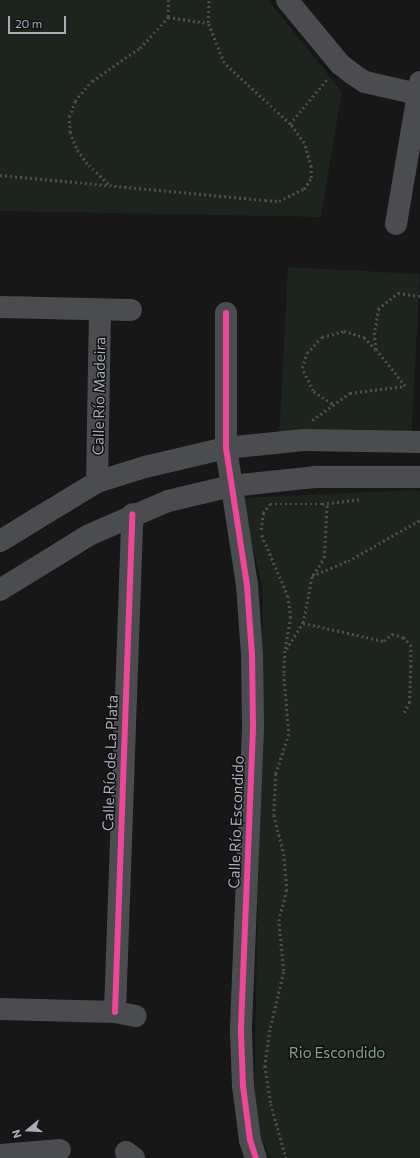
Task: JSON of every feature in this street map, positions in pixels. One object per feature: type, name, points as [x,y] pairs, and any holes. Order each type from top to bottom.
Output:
[{"type":"street","points":[[287,0],[340,64],[365,82],[419,88],[396,224]]},
{"type":"street","points":[[0,306],[131,310]]},
{"type":"street","name":"Calle Río Madeira","points":[[97,482],[100,310]]},
{"type":"street","name":"Calle Río Escondido","points":[[226,314],[226,448],[246,585],[252,654],[252,736],[241,1032],[243,1086],[250,1140],[256,1158]]},
{"type":"street","points":[[0,540],[97,482],[145,466],[226,448],[304,440],[420,442]]},
{"type":"street","points":[[0,590],[89,535],[132,514],[168,501],[231,486],[315,477],[420,477]]},
{"type":"street","name":"Calle Río de La Plata","points":[[115,1012],[132,514]]},
{"type":"street","points":[[0,1009],[115,1012],[136,1016]]},
{"type":"street","points":[[0,1154],[60,1150]]},
{"type":"path","points":[[108,184],[87,164],[76,148],[70,133],[69,117],[75,101],[92,81],[140,48],[168,17],[168,0]]},
{"type":"path","points":[[0,175],[279,201],[304,189],[311,178],[309,155],[290,124],[224,63],[208,23],[209,0]]},
{"type":"path","points":[[168,17],[208,23]]},
{"type":"path","points":[[290,124],[340,64]]},
{"type":"path","points":[[376,350],[374,335],[378,310],[398,293],[420,296]]},
{"type":"path","points":[[304,440],[312,420],[332,404],[350,394],[405,386],[364,337],[344,331],[322,337],[307,353],[302,368],[313,391],[332,404]]},
{"type":"path","points":[[286,1158],[271,1104],[265,1066],[270,1030],[284,972],[279,919],[287,890],[284,854],[274,815],[276,774],[289,734],[285,651],[291,617],[288,596],[261,534],[262,513],[270,504],[327,503],[369,499]]},
{"type":"path","points":[[285,651],[303,623],[312,576],[324,558],[327,503]]},
{"type":"path","points":[[312,576],[348,561],[420,520]]},
{"type":"path","points":[[303,623],[384,642],[392,634],[403,637],[411,645],[410,702],[404,714]]},
{"type":"green space","points":[[0,0],[268,0],[342,92],[321,217],[0,211]]},
{"type":"green space","points":[[288,267],[420,274],[411,447],[279,440]]},
{"type":"green space","name":"Rio Escondido","points":[[420,491],[420,1158],[270,1158],[254,1118],[263,587],[240,498]]},
{"type":"cycle path","points":[[226,313],[226,448],[247,585],[252,654],[253,728],[241,1032],[243,1086],[250,1140],[256,1158]]},
{"type":"cycle path","points":[[115,1012],[132,514]]}]
